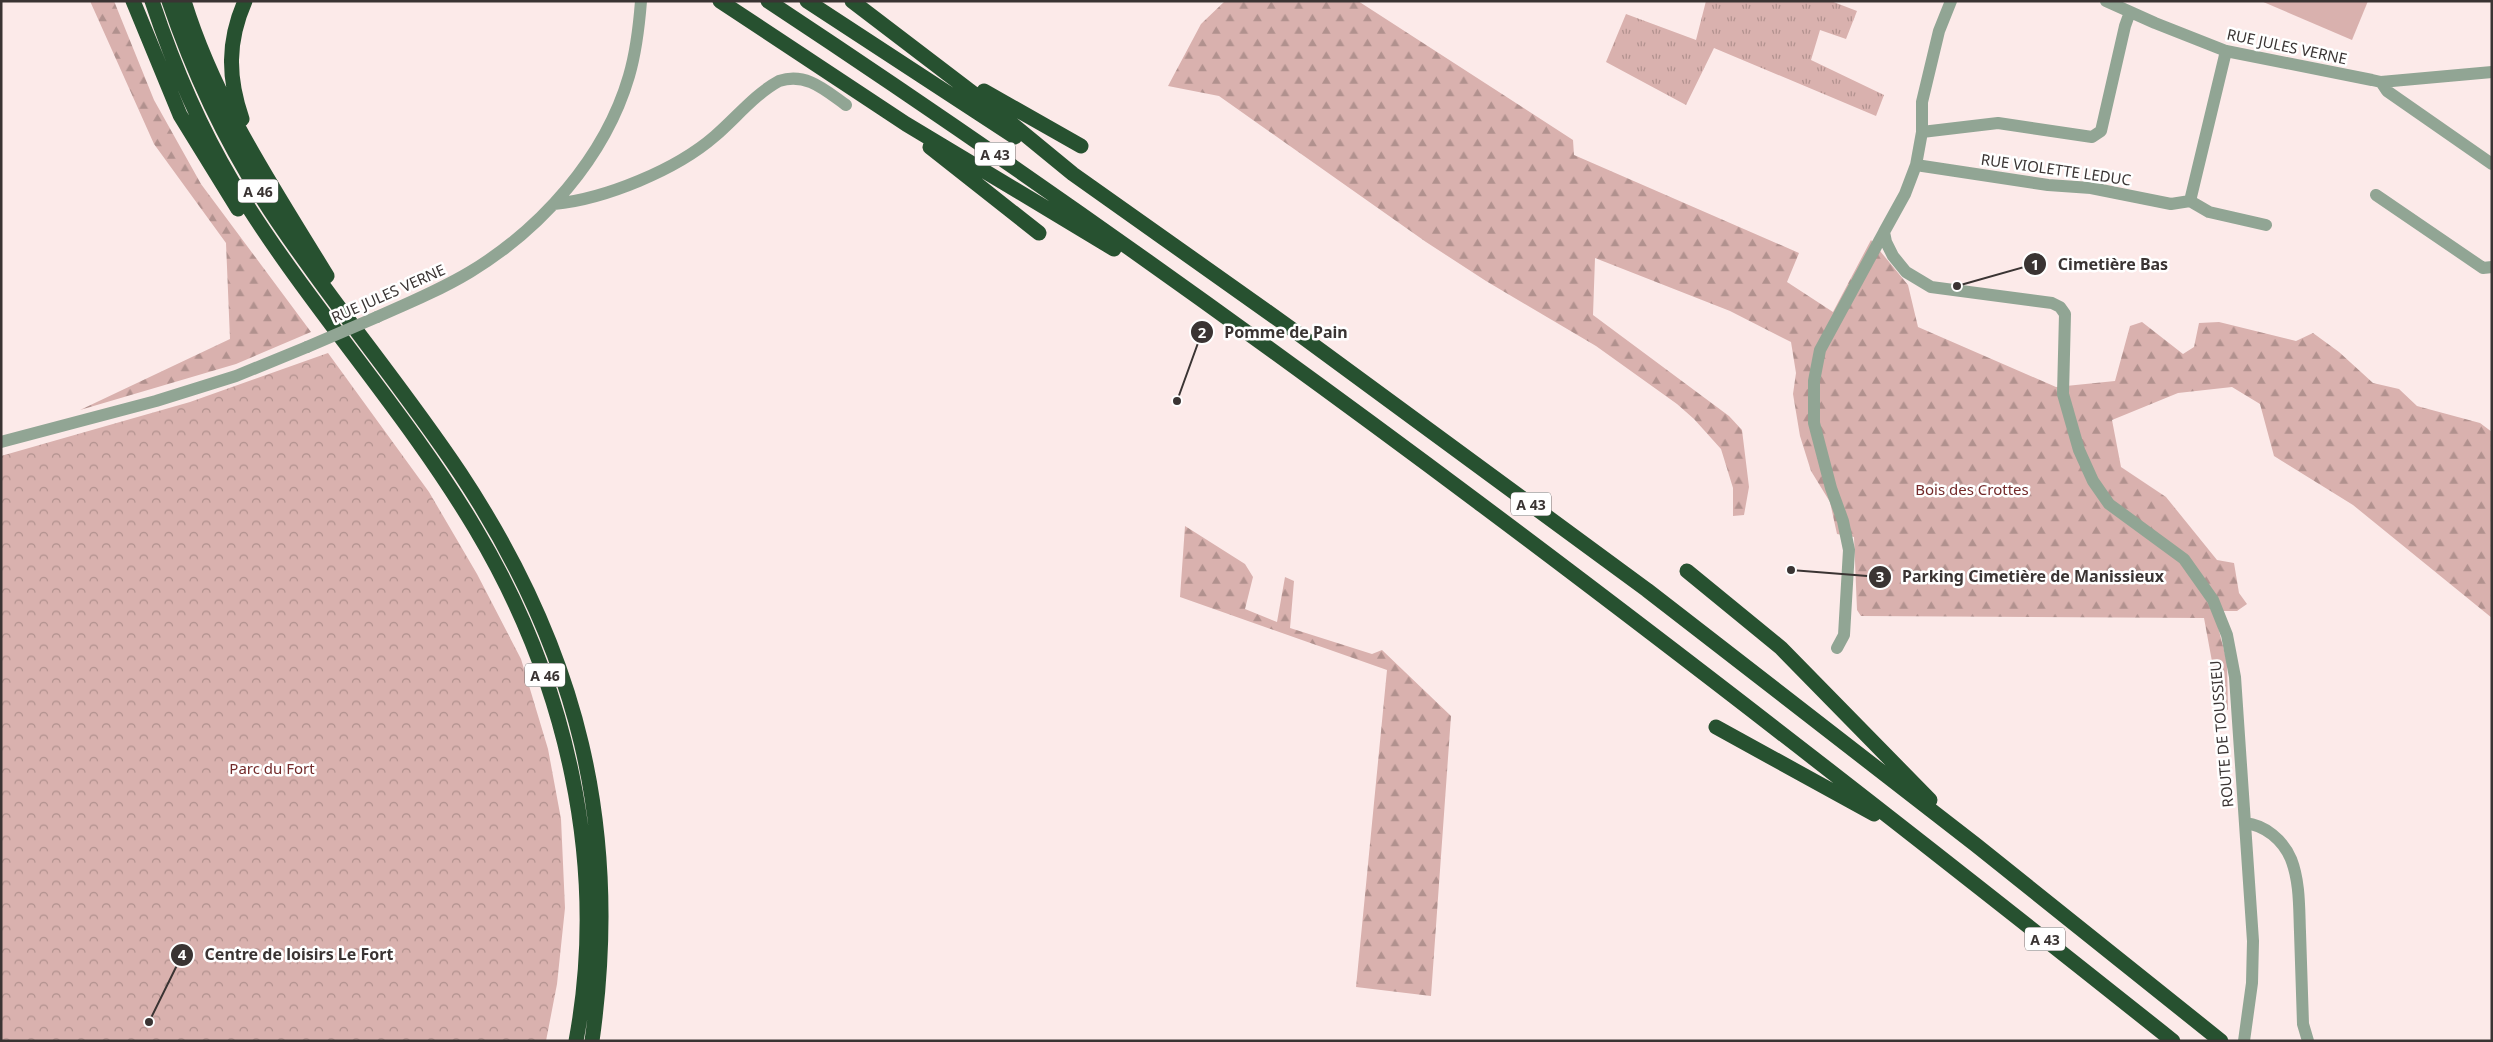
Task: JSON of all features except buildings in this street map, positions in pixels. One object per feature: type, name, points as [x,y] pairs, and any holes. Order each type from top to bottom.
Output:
[{"type":"highway","points":[[133,1],[180,115],[228,194],[254,231],[321,311]]},
{"type":"highway","points":[[137,1],[157,62]]},
{"type":"highway","name":"A 46","points":[[152,1],[178,74],[212,146],[254,215],[321,311],[415,438],[474,527],[517,606],[540,662],[565,742],[575,788],[584,860],[585,966],[576,1041]]},
{"type":"highway","name":"A 46","points":[[169,1],[182,38],[210,104],[248,175],[291,241],[459,472],[512,557],[537,610],[570,698],[590,782],[601,868],[602,944],[592,1041]]},
{"type":"highway","points":[[184,1],[210,70],[256,163],[379,362]]},
{"type":"highway","points":[[245,1],[232,39],[230,75],[238,108],[256,163]]},
{"type":"highway","points":[[720,1],[865,97],[1218,312]]},
{"type":"highway","name":"A 43","points":[[768,1],[1032,179],[1370,421],[1595,588],[1917,838],[2173,1041]]},
{"type":"highway","name":"A 43","points":[[807,1],[1074,174],[1281,321],[1546,515],[1976,845],[2221,1041]]},
{"type":"highway","points":[[852,1],[933,61],[1074,174]]},
{"type":"highway","points":[[933,61],[1081,146]]},
{"type":"highway","points":[[865,97],[1039,234]]},
{"type":"highway","points":[[1687,571],[1781,648],[1976,845]]},
{"type":"highway","points":[[1716,727],[1917,838]]},
{"type":"street","name":"RUE JULES VERNE","points":[[1,442],[174,396],[236,376],[377,317],[433,292],[471,272],[512,242],[554,204],[588,158],[616,110],[633,63],[640,1]]},
{"type":"street","points":[[1837,648],[1844,635],[1849,550],[1844,521],[1831,488],[1814,423],[1814,381],[1820,350],[1905,194],[1916,165],[1922,132],[1922,102],[1939,31],[1951,1]]},
{"type":"street","name":"RUE JULES VERNE","points":[[2106,1],[2226,51],[2381,82],[2492,72]]},
{"type":"street","points":[[1922,132],[1998,123],[2092,137],[2098,135],[2130,12]]},
{"type":"street","points":[[2226,51],[2190,201],[2209,212],[2266,225]]},
{"type":"street","points":[[554,204],[579,201],[676,164],[710,140],[779,81],[790,78],[805,79],[846,105]]},
{"type":"street","points":[[2381,82],[2387,91],[2492,164]]},
{"type":"street","name":"RUE VIOLETTE LEDUC","points":[[1916,165],[2048,185],[2091,188],[2171,204],[2190,201]]},
{"type":"street","points":[[2376,195],[2483,268],[2492,267]]},
{"type":"street","name":"ROUTE DE TOUSSIEU","points":[[1884,232],[1886,242],[1893,256],[1906,272],[1932,286],[2052,303],[2060,307],[2065,314],[2063,394],[2079,450],[2093,481],[2109,504],[2184,559],[2214,600],[2224,625],[2235,677],[2253,941],[2252,983],[2248,1024],[2244,1041]]},
{"type":"street","points":[[2245,824],[2256,824],[2264,829],[2284,847],[2292,861],[2298,900],[2303,1024],[2308,1041]]},
{"type":"green space","points":[[90,1],[114,1],[154,100],[201,184],[311,332],[236,364],[80,410],[230,339],[226,243],[154,144]]},
{"type":"green space","name":"Bois des Crottes","points":[[1225,1],[1358,1],[1573,140],[1574,155],[1799,253],[1787,282],[1833,312],[1871,240],[1908,285],[1918,327],[2056,387],[2115,381],[2130,326],[2142,322],[2183,354],[2194,347],[2199,323],[2219,322],[2296,341],[2313,333],[2339,352],[2373,383],[2399,389],[2417,406],[2480,423],[2492,432],[2492,618],[2353,505],[2274,456],[2260,404],[2232,387],[2178,393],[2112,420],[2121,467],[2166,497],[2217,560],[2234,563],[2239,593],[2247,604],[2237,611],[2214,611],[2227,662],[2228,710],[2220,705],[2204,618],[1861,616],[1857,610],[1854,537],[1837,534],[1830,502],[1811,471],[1800,436],[1793,394],[1796,373],[1791,342],[1730,311],[1595,258],[1593,315],[1729,416],[1742,430],[1749,487],[1744,515],[1733,516],[1733,488],[1721,449],[1694,419],[1677,404],[1596,346],[1486,281],[1426,242],[1219,96],[1168,86],[1201,24]]},
{"type":"green space","points":[[1706,1],[1831,1],[1857,11],[1846,39],[1820,30],[1811,60],[1884,95],[1876,116],[1714,48],[1686,105],[1606,62],[1626,14],[1696,40]]},
{"type":"green space","points":[[2261,1],[2368,1],[2352,40]]},
{"type":"green space","name":"Parc du Fort","points":[[328,353],[429,492],[477,574],[521,659],[548,749],[561,819],[565,908],[557,984],[546,1041],[1,1041],[1,456],[190,402]]},
{"type":"green space","points":[[1185,526],[1245,564],[1253,577],[1245,609],[1277,622],[1285,577],[1294,581],[1290,628],[1372,654],[1382,650],[1451,716],[1431,996],[1356,987],[1387,670],[1180,597]]},
{"type":"place","name":"Cimetière Bas","points":[[1957,286]]},
{"type":"place","name":"Pomme de Pain","points":[[1177,401]]},
{"type":"place","name":"Parking Cimetière de Manissieux","points":[[1791,570]]},
{"type":"place","name":"Centre de loisirs Le Fort","points":[[149,1022]]}]
